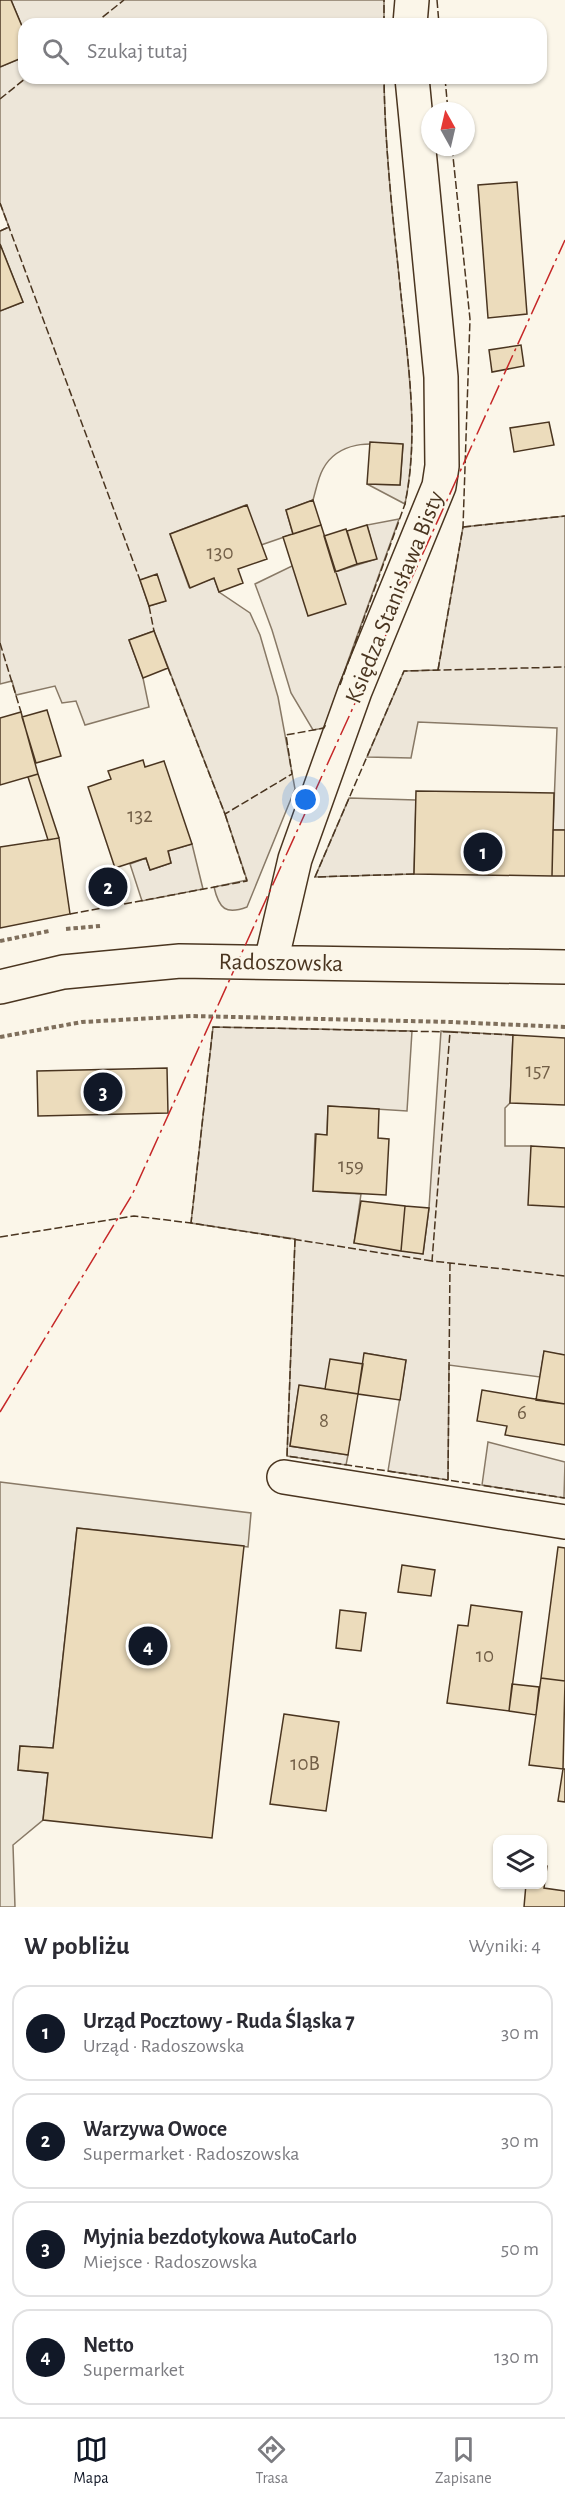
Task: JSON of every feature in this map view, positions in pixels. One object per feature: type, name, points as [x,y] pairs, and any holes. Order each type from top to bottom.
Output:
[{"type":"street","points":[[410,18],[412,0]]},
{"type":"street","name":"Księdza Stanisława Bisty","points":[[271,962],[298,848],[355,691],[440,486],[442,466],[441,377],[413,84]]},
{"type":"street","name":"Radoszowska","points":[[0,987],[63,972],[180,961],[565,967]]},
{"type":"street","points":[[284,1478],[565,1522]]},
{"type":"path","points":[[0,1037],[82,1022],[181,1017],[451,1022],[565,1027]]},
{"type":"shaded area","points":[[11,0],[384,0],[384,18],[19,18]]},
{"type":"shaded area","points":[[18,60],[18,84],[384,84],[388,167],[412,409],[411,457],[405,504],[367,484],[400,485],[403,445],[358,445],[338,452],[330,459],[318,480],[313,500],[286,510],[293,534],[261,545],[246,505],[170,534],[189,587],[214,578],[219,592],[250,613],[260,635],[278,697],[295,789],[247,907],[229,910],[218,901],[214,887],[247,880],[225,814],[154,631],[129,640],[143,678],[149,707],[85,725],[76,701],[62,703],[55,686],[16,695],[12,681],[0,684],[0,311],[23,302],[0,244],[0,231],[9,227],[0,203],[0,67]],"holes":[[[157,575],[165,601],[149,606],[140,580]]]},
{"type":"shaded area","points":[[565,516],[565,830],[553,830],[557,728],[418,722],[411,758],[367,757],[404,671],[438,670],[463,527]]},
{"type":"shaded area","points":[[399,519],[324,728],[313,730],[291,693],[255,584],[292,566],[335,572],[376,559],[367,525]]},
{"type":"shaded area","points":[[349,798],[416,800],[414,874],[315,877]]},
{"type":"shaded area","points":[[192,844],[203,889],[142,901],[130,864],[146,858],[150,870],[171,863],[168,851]]},
{"type":"shaded area","points":[[213,1027],[412,1031],[407,1111],[328,1106],[327,1135],[315,1134],[313,1191],[361,1194],[354,1243],[423,1254],[429,1208],[441,1031],[513,1035],[510,1103],[505,1108],[505,1146],[531,1146],[565,1207],[565,1355],[544,1352],[540,1377],[449,1365],[448,1480],[388,1471],[406,1360],[365,1353],[363,1364],[325,1389],[299,1386],[290,1446],[348,1455],[346,1465],[287,1456],[295,1239],[191,1223]]},
{"type":"shaded area","points":[[488,1442],[565,1462],[564,1498],[482,1485]]},
{"type":"shaded area","points":[[0,1482],[251,1513],[248,1547],[77,1528],[53,1748],[20,1746],[18,1770],[48,1773],[43,1820],[13,1845],[15,1907],[0,1907]]},
{"type":"building","points":[[0,0],[11,0],[19,18],[18,60],[0,67]]},
{"type":"building","points":[[517,182],[527,314],[488,318],[478,185]]},
{"type":"building","points":[[0,244],[23,302],[0,311]]},
{"type":"building","points":[[521,345],[524,366],[492,372],[489,350]]},
{"type":"building","points":[[549,422],[554,445],[514,452],[510,428]]},
{"type":"building","points":[[370,442],[403,444],[400,485],[367,484]]},
{"type":"building","points":[[313,500],[321,525],[293,534],[286,510]]},
{"type":"building","points":[[247,505],[267,559],[238,569],[243,583],[219,592],[214,578],[190,588],[170,534]]},
{"type":"building","points":[[321,525],[346,604],[308,616],[283,537]]},
{"type":"building","points":[[367,525],[377,559],[357,564],[347,531]]},
{"type":"building","points":[[346,529],[357,564],[335,572],[324,536]]},
{"type":"building","points":[[157,574],[166,601],[149,606],[140,580]]},
{"type":"building","points":[[154,631],[168,668],[143,678],[129,640]]},
{"type":"building","points":[[47,710],[61,756],[36,763],[22,717]]},
{"type":"building","points":[[21,712],[38,774],[0,785],[0,718]]},
{"type":"building","points":[[143,760],[145,767],[164,761],[192,844],[168,851],[171,863],[150,870],[146,858],[115,868],[88,787],[111,779],[108,771]]},
{"type":"building","points":[[38,774],[59,838],[48,840],[28,777]]},
{"type":"building","points":[[416,791],[554,793],[552,876],[414,874]]},
{"type":"building","points":[[553,830],[565,830],[565,876],[552,876]]},
{"type":"building","points":[[59,838],[70,914],[0,928],[0,847]]},
{"type":"building","points":[[114,875],[119,895],[101,900],[96,880]]},
{"type":"building","points":[[513,1035],[565,1038],[565,1105],[510,1103]]},
{"type":"building","points":[[167,1068],[168,1113],[38,1116],[37,1071]]},
{"type":"building","points":[[328,1106],[379,1109],[378,1138],[389,1139],[386,1195],[313,1191],[316,1134],[327,1135]]},
{"type":"building","points":[[531,1146],[565,1148],[565,1207],[528,1205]]},
{"type":"building","points":[[361,1201],[405,1206],[401,1251],[354,1243]]},
{"type":"building","points":[[405,1206],[429,1208],[423,1254],[401,1251]]},
{"type":"building","points":[[544,1351],[565,1355],[565,1404],[536,1400]]},
{"type":"building","points":[[364,1353],[406,1360],[400,1400],[358,1394]]},
{"type":"building","points":[[330,1359],[363,1364],[358,1394],[325,1389]]},
{"type":"building","points":[[299,1385],[358,1394],[348,1455],[290,1446]]},
{"type":"building","points":[[482,1390],[565,1404],[565,1445],[505,1435],[507,1426],[477,1421]]},
{"type":"building","points":[[77,1528],[244,1546],[212,1838],[43,1820],[48,1773],[18,1770],[20,1746],[53,1748]]},
{"type":"building","points":[[558,1547],[565,1548],[565,1681],[541,1678]]},
{"type":"building","points":[[402,1565],[435,1570],[431,1596],[398,1592]]},
{"type":"building","points":[[471,1605],[522,1612],[509,1711],[447,1703],[458,1625],[468,1626]]},
{"type":"building","points":[[340,1610],[366,1613],[361,1651],[336,1648]]},
{"type":"building","points":[[541,1678],[565,1681],[563,1769],[529,1765]]},
{"type":"building","points":[[512,1684],[539,1687],[536,1715],[509,1711]]},
{"type":"building","points":[[284,1714],[339,1722],[326,1811],[270,1804]]},
{"type":"building","points":[[563,1769],[565,1769],[565,1802],[558,1801]]},
{"type":"building","points":[[526,1889],[565,1891],[565,1907],[524,1907]]},
{"type":"fence","points":[[102,18],[124,0]]},
{"type":"fence","points":[[384,0],[384,18]]},
{"type":"fence","points":[[437,0],[438,18]]},
{"type":"fence","points":[[0,99],[19,84]]},
{"type":"fence","points":[[340,685],[405,504],[411,457],[412,409],[388,167],[384,84]]},
{"type":"fence","points":[[446,84],[447,102]]},
{"type":"fence","points":[[438,670],[463,527],[470,319],[453,156]]},
{"type":"fence","points":[[0,203],[140,580]]},
{"type":"fence","points":[[0,231],[9,227]]},
{"type":"fence","points":[[463,527],[565,516]]},
{"type":"fence","points":[[149,606],[154,631]]},
{"type":"fence","points":[[0,643],[21,712]]},
{"type":"fence","points":[[414,874],[315,877],[404,671],[565,667]]},
{"type":"fence","points":[[168,668],[225,814],[292,774],[286,735],[324,728],[326,724]]},
{"type":"fence","points":[[70,914],[247,881],[225,814]]},
{"type":"fence","points":[[432,1261],[191,1223],[213,1027],[450,1032]]},
{"type":"fence","points":[[513,1035],[450,1032],[432,1261],[565,1276]]},
{"type":"fence","points":[[0,1237],[134,1216],[191,1223]]},
{"type":"fence","points":[[295,1239],[287,1456],[448,1480]]},
{"type":"fence","points":[[450,1263],[448,1480],[565,1498]]},
{"type":"power","points":[[0,1412],[132,1195],[565,240]]},
{"type":"place","name":"Urząd Pocztowy - Ruda Śląska 7","points":[[483,852]]},
{"type":"place","name":"Warzywa Owoce","points":[[108,887]]},
{"type":"place","name":"Myjnia bezdotykowa AutoCarlo","points":[[103,1092]]},
{"type":"place","name":"Netto","points":[[148,1646]]}]
